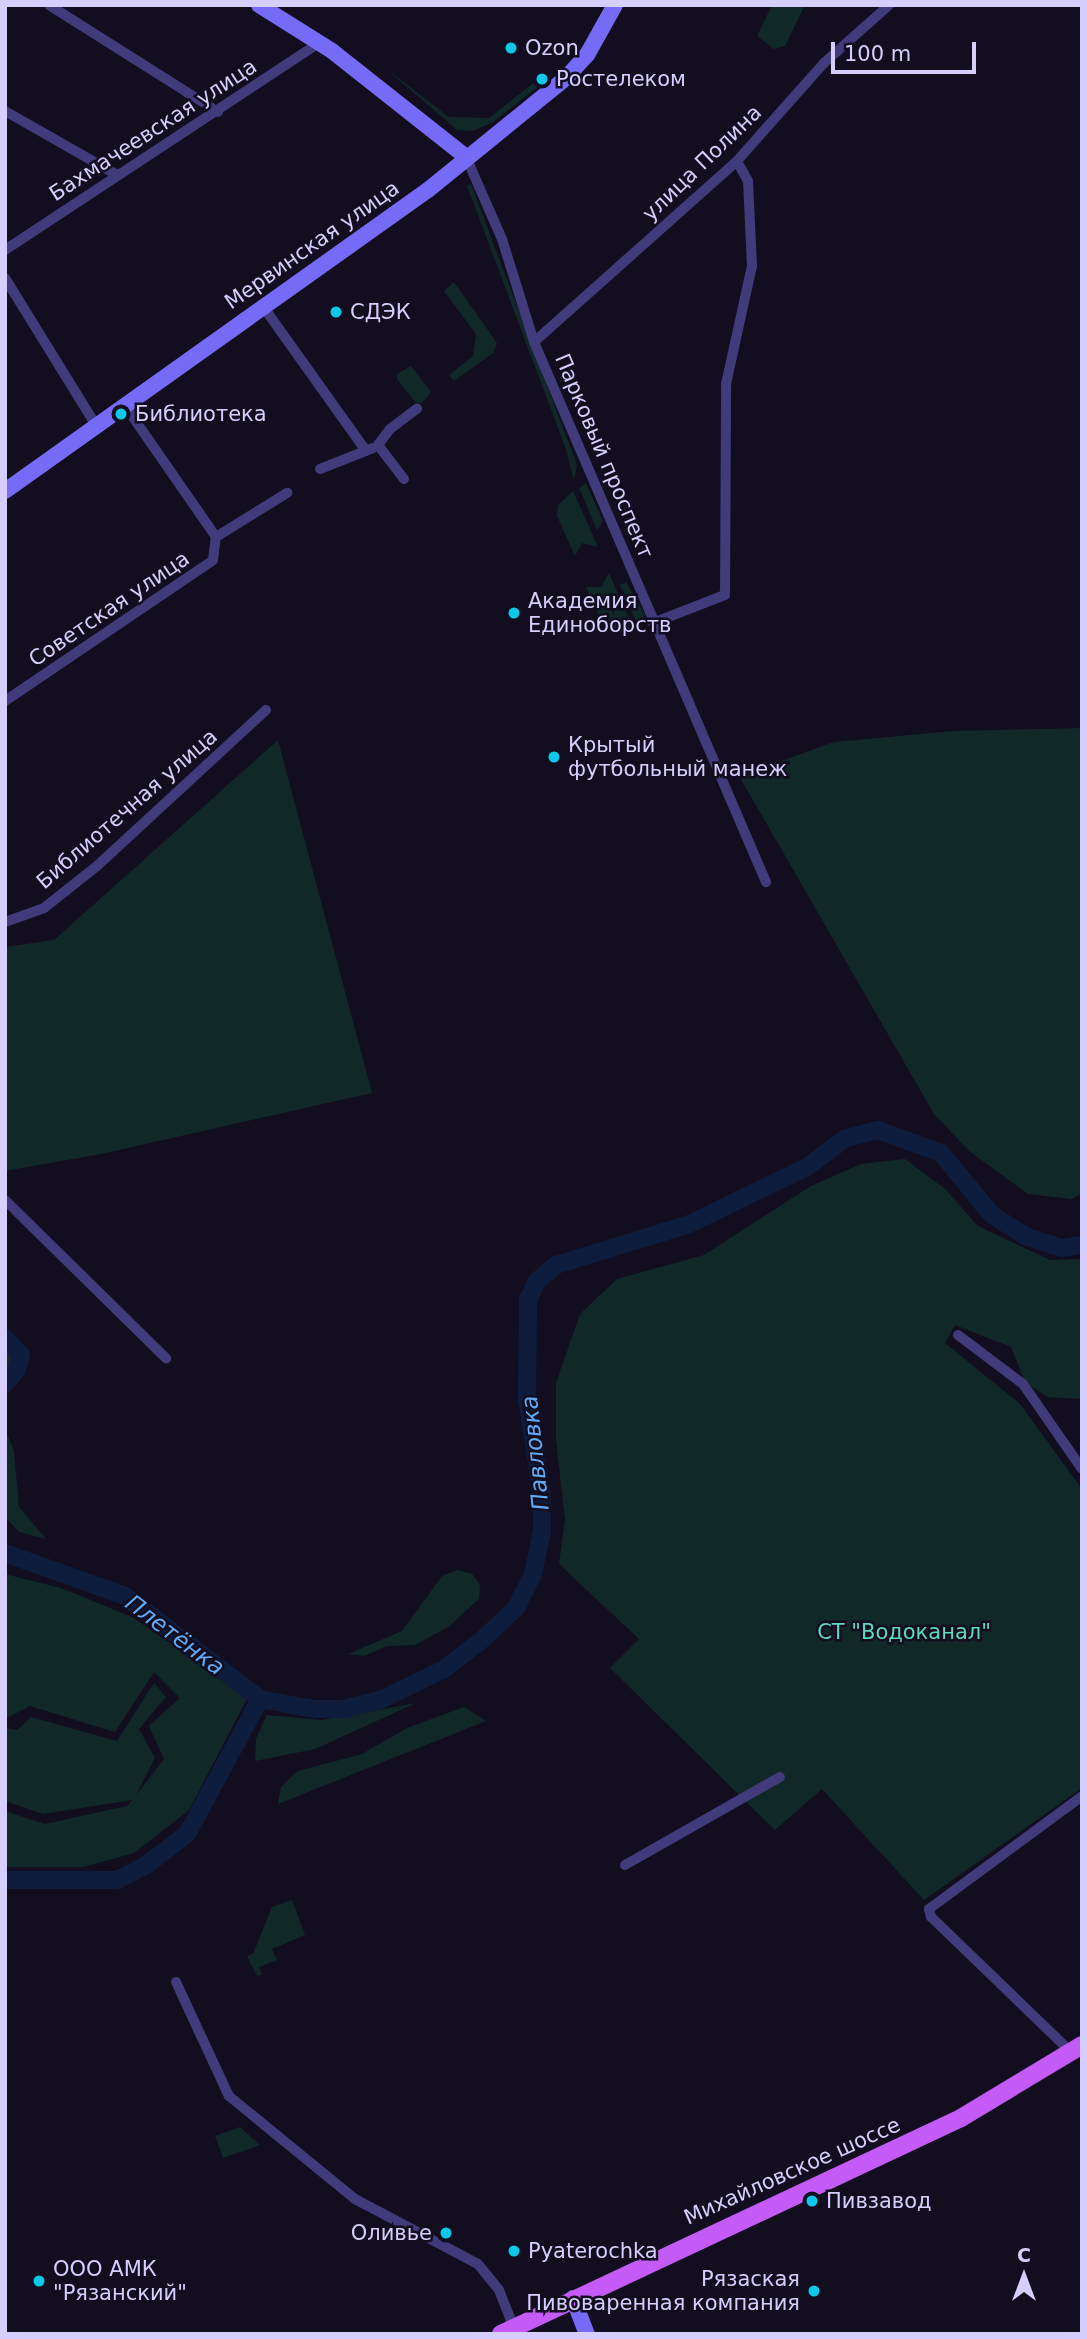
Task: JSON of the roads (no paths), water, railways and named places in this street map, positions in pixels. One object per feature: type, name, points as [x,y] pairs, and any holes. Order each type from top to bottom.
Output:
[{"type":"main road","name":"Михайловское шоссе","points":[[508,2331],[573,2298],[961,2118],[1076,2049]]},
{"type":"street","points":[[259,5],[321,42],[466,158]]},
{"type":"street","name":"Мервинская улица","points":[[5,491],[262,305],[428,190],[576,67],[615,5]]},
{"type":"street","name":"улица Полина","points":[[534,342],[737,161],[824,62],[889,5]]},
{"type":"street","points":[[53,6],[218,112]]},
{"type":"street","name":"Бахмачеевская улица","points":[[5,250],[321,42]]},
{"type":"street","points":[[5,111],[117,176]]},
{"type":"street","name":"Парковый проспект","points":[[466,158],[502,239],[534,342],[765,882]]},
{"type":"street","points":[[653,623],[725,596],[726,384],[752,266],[748,181],[737,161]]},
{"type":"street","points":[[5,278],[96,424]]},
{"type":"street","points":[[262,305],[366,451]]},
{"type":"street","points":[[124,404],[216,537],[288,493]]},
{"type":"street","points":[[320,469],[378,445],[390,429],[417,409]]},
{"type":"street","points":[[378,445],[404,480]]},
{"type":"street","name":"Советская улица","points":[[5,701],[192,579],[213,560],[216,537]]},
{"type":"street","name":"Библиотечная улица","points":[[5,922],[37,912],[97,866],[266,710]]},
{"type":"street","points":[[5,1200],[166,1358]]},
{"type":"street","points":[[958,1335],[1023,1384],[1082,1469]]},
{"type":"street","points":[[625,1865],[780,1777]]},
{"type":"street","points":[[1076,2049],[931,1917],[929,1909],[935,1901],[1082,1796]]},
{"type":"street","name":"Михайловское шоссе","points":[[176,1982],[229,2096],[355,2199],[478,2264],[499,2290],[508,2331]]},
{"type":"street","points":[[573,2298],[587,2334]]},
{"type":"waterway","name":"Павловка","points":[[5,1553],[125,1596],[260,1699],[314,1709],[344,1709],[380,1700],[443,1670],[483,1639],[516,1608],[533,1574],[542,1531],[542,1495],[527,1399],[528,1300],[537,1281],[556,1265],[687,1225],[807,1167],[846,1138],[878,1130],[941,1153],[992,1215],[1025,1236],[1061,1248],[1082,1245]]},
{"type":"waterway","name":"Плетёнка","points":[[5,1338],[21,1355],[17,1369],[5,1384]]},
{"type":"waterway","name":"Павловка","points":[[5,1880],[117,1880],[145,1866],[187,1834],[260,1699]]},
{"type":"place","name":"Ozon","points":[[511,48]]},
{"type":"place","name":"Ростелеком","points":[[542,79]]},
{"type":"place","name":"СДЭК","points":[[336,312]]},
{"type":"place","name":"Библиотека","points":[[121,414]]},
{"type":"place","name":"Академия Единоборств","points":[[514,613]]},
{"type":"place","name":"Крытый футбольный манеж","points":[[554,757]]},
{"type":"place","name":"Пивзавод","points":[[812,2201]]},
{"type":"place","name":"Оливье","points":[[446,2233]]},
{"type":"place","name":"Pyaterochka","points":[[514,2251]]},
{"type":"place","name":"ООО АМК \"Рязанский\"","points":[[39,2281]]},
{"type":"place","name":"Рязаская Пивоваренная компания","points":[[814,2291]]},
{"type":"park label","name":"СТ \"Водоканал\"","points":[[904,1632]]}]
